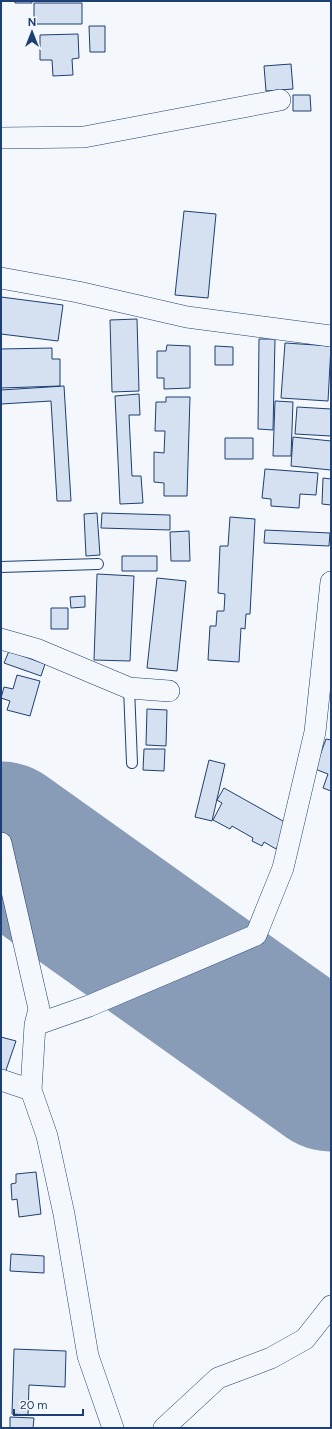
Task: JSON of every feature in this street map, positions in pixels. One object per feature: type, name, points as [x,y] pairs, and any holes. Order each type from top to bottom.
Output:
[{"type":"street","points":[[1,138],[84,138],[280,100]]},
{"type":"street","points":[[1,278],[78,292],[187,317],[331,336]]},
{"type":"street","points":[[35,1025],[89,1006],[256,935],[284,868],[315,732],[331,582]]},
{"type":"street","points":[[1,639],[36,649],[129,688],[169,691]]},
{"type":"street","points":[[1,843],[39,1009],[35,1025],[31,1090],[49,1144],[64,1214],[88,1356],[113,1428]]},
{"type":"street","points":[[1,1080],[31,1090]]},
{"type":"street","points":[[164,1428],[218,1378],[271,1358],[305,1339],[331,1306]]},
{"type":"lane","points":[[1,567],[98,564]]},
{"type":"lane","points":[[129,688],[132,763]]},
{"type":"building","points":[[15,1],[32,1],[32,3],[15,3]]},
{"type":"building","points":[[34,3],[82,3],[82,24],[34,24]]},
{"type":"building","points":[[89,26],[105,26],[105,52],[90,52]]},
{"type":"building","points":[[78,34],[79,58],[72,59],[73,75],[53,76],[52,60],[40,60],[40,35]]},
{"type":"building","points":[[291,64],[293,89],[266,91],[264,66]]},
{"type":"building","points":[[293,95],[310,95],[311,111],[293,111]]},
{"type":"building","points":[[184,211],[216,214],[208,298],[175,295]]},
{"type":"building","points":[[1,297],[63,305],[58,341],[1,334]]},
{"type":"building","points":[[137,319],[139,391],[112,392],[110,320]]},
{"type":"building","points":[[259,339],[275,339],[273,430],[258,429]]},
{"type":"building","points":[[285,343],[331,346],[328,401],[281,398]]},
{"type":"building","points":[[167,345],[190,346],[190,388],[164,389],[164,378],[157,378],[157,351],[166,351]]},
{"type":"building","points":[[215,346],[233,347],[233,365],[215,365]]},
{"type":"building","points":[[52,348],[52,359],[60,359],[60,386],[1,388],[1,349]]},
{"type":"building","points":[[64,386],[71,501],[57,501],[51,401],[1,404],[1,390]]},
{"type":"building","points":[[139,394],[140,415],[129,415],[132,476],[141,476],[143,503],[120,504],[115,396]]},
{"type":"building","points":[[166,397],[190,397],[187,496],[164,496],[164,483],[154,482],[154,452],[164,453],[165,431],[155,431],[156,402],[166,402]]},
{"type":"building","points":[[275,401],[293,402],[291,456],[273,456]]},
{"type":"building","points":[[297,407],[331,409],[331,436],[295,434]]},
{"type":"building","points":[[293,437],[331,441],[331,470],[291,466]]},
{"type":"building","points":[[225,438],[253,438],[253,459],[225,459]]},
{"type":"building","points":[[265,469],[318,473],[316,495],[300,494],[299,508],[271,506],[271,499],[262,498]]},
{"type":"building","points":[[323,478],[331,479],[331,505],[322,504]]},
{"type":"building","points":[[97,513],[100,555],[86,556],[84,514]]},
{"type":"building","points":[[102,513],[170,515],[170,530],[101,528]]},
{"type":"building","points":[[230,517],[255,519],[250,614],[246,614],[245,629],[241,628],[239,662],[208,660],[210,626],[216,626],[217,611],[224,611],[225,594],[218,593],[220,546],[228,546]]},
{"type":"building","points":[[265,530],[330,533],[329,546],[264,543]]},
{"type":"building","points":[[189,531],[190,561],[171,561],[170,532]]},
{"type":"building","points":[[122,556],[157,556],[157,571],[122,571]]},
{"type":"building","points":[[97,574],[134,576],[130,661],[94,660]]},
{"type":"building","points":[[157,578],[186,581],[177,671],[147,668]]},
{"type":"building","points":[[85,596],[85,607],[71,608],[70,597]]},
{"type":"building","points":[[51,608],[68,608],[68,629],[51,629]]},
{"type":"building","points":[[9,651],[45,664],[41,676],[4,663]]},
{"type":"building","points":[[17,675],[40,681],[30,716],[7,710],[10,701],[1,698],[4,687],[13,689]]},
{"type":"building","points":[[147,709],[167,710],[166,746],[146,745]]},
{"type":"building","points":[[326,739],[331,740],[331,791],[323,788],[328,774],[315,769]]},
{"type":"building","points":[[144,749],[165,749],[164,771],[143,770]]},
{"type":"building","points":[[209,760],[225,764],[212,821],[195,817]]},
{"type":"building","points":[[224,788],[290,825],[276,849],[264,842],[262,846],[252,841],[253,838],[232,826],[230,829],[213,820],[222,803],[217,800]]},
{"type":"building","points":[[1,1037],[16,1041],[4,1076],[1,1075]]},
{"type":"building","points":[[36,1172],[41,1214],[19,1217],[17,1199],[12,1200],[11,1184],[16,1183],[16,1174]]},
{"type":"building","points":[[11,1254],[44,1256],[44,1273],[10,1271]]},
{"type":"building","points":[[14,1349],[66,1351],[65,1387],[29,1385],[28,1415],[12,1414]]},
{"type":"building","points":[[10,1417],[34,1418],[33,1428],[10,1428]]},
{"type":"runway","points":[[1,839],[331,1074]]}]
